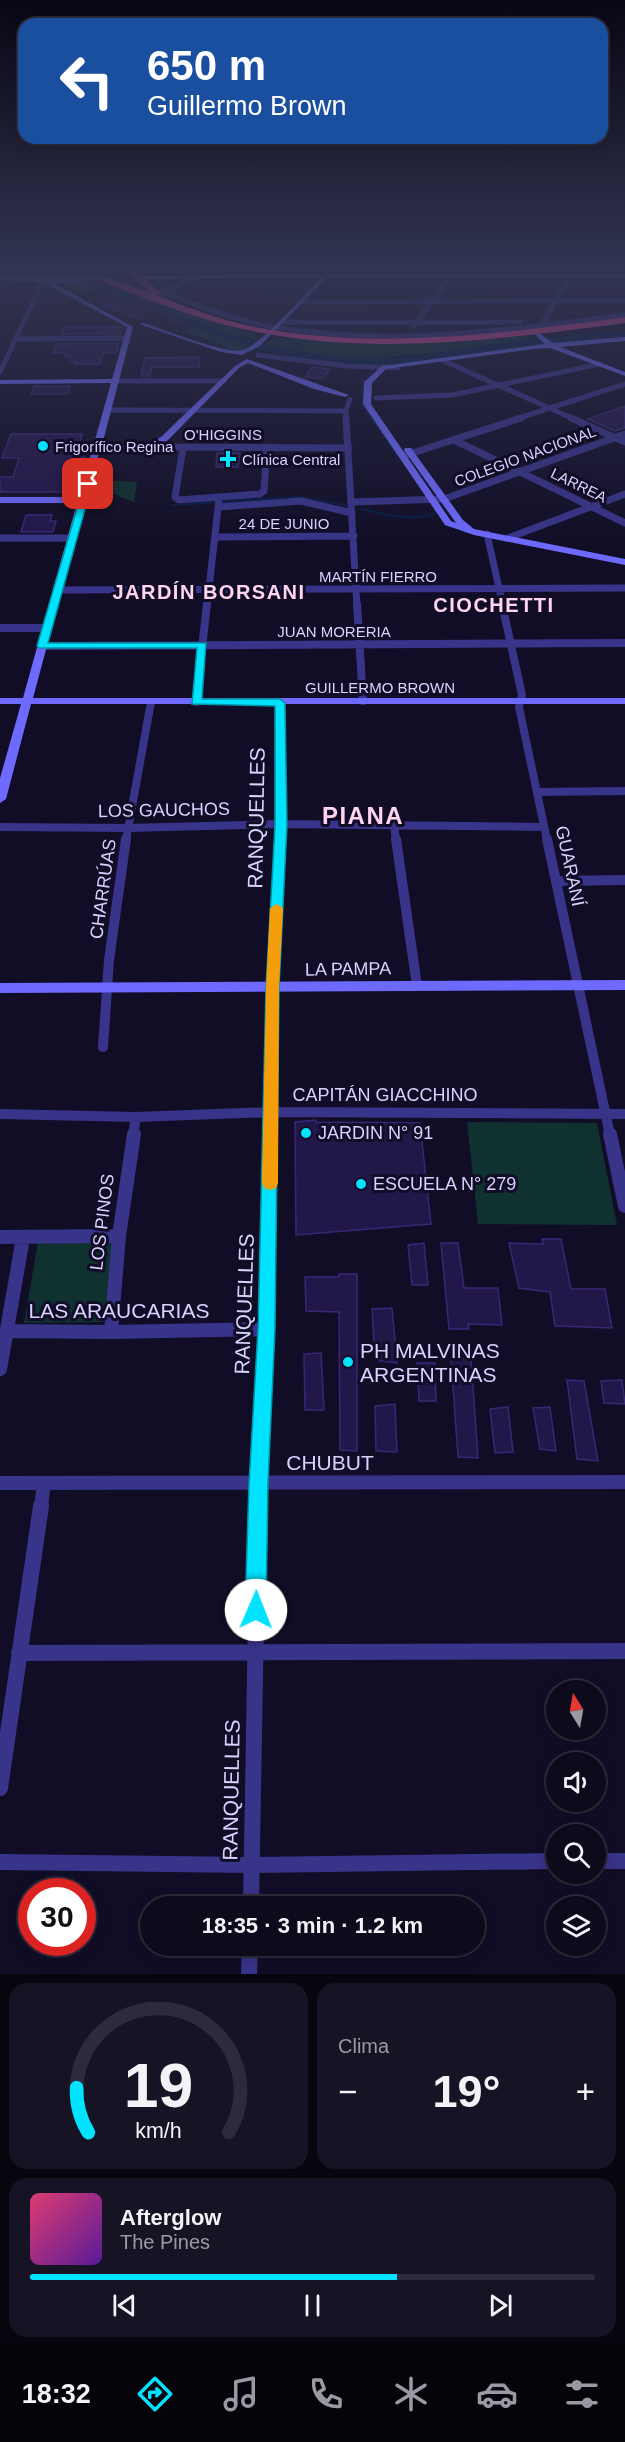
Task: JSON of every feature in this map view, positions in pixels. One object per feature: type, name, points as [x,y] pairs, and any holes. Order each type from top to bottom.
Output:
[{"type":"street","points":[[0,799],[5,761],[27,701],[121,362]]},
{"type":"street","points":[[98,447],[145,447],[166,443],[224,381],[235,362]]},
{"type":"street","points":[[251,362],[349,397]]},
{"type":"street","points":[[263,362],[267,368]]},
{"type":"street","points":[[325,362],[398,368],[444,362]]},
{"type":"street","points":[[440,362],[405,363],[382,367],[369,382],[372,398],[460,522],[474,532]]},
{"type":"street","points":[[445,362],[625,442]]},
{"type":"street","points":[[596,362],[625,374]]},
{"type":"street","points":[[317,387],[334,398],[337,395],[372,398],[440,397],[600,364]]},
{"type":"street","points":[[398,368],[378,386],[369,409],[448,523],[474,532],[625,562]]},
{"type":"street","points":[[0,381],[224,381]]},
{"type":"street","points":[[402,456],[456,441],[625,384]]},
{"type":"street","points":[[349,397],[344,408],[349,447],[363,701]]},
{"type":"street","points":[[108,410],[344,408]]},
{"type":"street","name":"COLEGIO NACIONAL","points":[[352,502],[444,499],[625,434]]},
{"type":"street","name":"LARREA","points":[[456,441],[625,523]]},
{"type":"street","name":"O'HIGGINS","points":[[166,443],[183,448],[349,447]]},
{"type":"street","points":[[219,503],[261,495],[264,491],[267,447]]},
{"type":"street","points":[[183,448],[176,500],[219,503],[301,501],[352,513]]},
{"type":"street","points":[[419,481],[431,480]]},
{"type":"street","points":[[508,538],[625,494]]},
{"type":"street","points":[[0,501],[83,500]]},
{"type":"street","points":[[196,702],[219,503]]},
{"type":"street","name":"GUARANÍ","points":[[487,534],[522,694],[519,707],[625,1206]]},
{"type":"street","name":"24 DE JUNIO","points":[[215,537],[354,536]]},
{"type":"street","points":[[0,538],[73,538]]},
{"type":"street","name":"MARTÍN FIERRO","points":[[59,590],[625,588]]},
{"type":"street","points":[[0,628],[48,628]]},
{"type":"street","name":"JUAN MORERIA","points":[[42,646],[625,643]]},
{"type":"street","name":"GUILLERMO BROWN","points":[[0,701],[280,703],[625,701]]},
{"type":"street","name":"CHARRÚAS","points":[[103,1047],[105,987],[128,828],[151,702]]},
{"type":"street","name":"RANQUELLES","points":[[251,1896],[258,1483],[266,1329],[273,988],[281,825],[280,703]]},
{"type":"street","points":[[538,792],[625,791]]},
{"type":"street","points":[[394,825],[417,986]]},
{"type":"street","name":"LOS GAUCHOS","points":[[0,827],[544,826]]},
{"type":"street","points":[[556,881],[625,880]]},
{"type":"street","name":"LA PAMPA","points":[[0,988],[625,985]]},
{"type":"street","name":"CAPITÁN GIACCHINO","points":[[0,1114],[136,1116],[272,1112],[625,1114]]},
{"type":"street","name":"LOS PINOS","points":[[111,1332],[118,1236],[136,1116]]},
{"type":"street","points":[[0,1237],[118,1236]]},
{"type":"street","points":[[0,1369],[23,1238]]},
{"type":"street","name":"LAS ARAUCARIAS","points":[[7,1331],[111,1332],[266,1329]]},
{"type":"street","name":"CHUBUT","points":[[0,1482],[625,1482]]},
{"type":"street","points":[[0,1788],[44,1483]]},
{"type":"street","points":[[19,1653],[625,1651]]},
{"type":"street","points":[[0,1862],[252,1865],[546,1861]]},
{"type":"street","points":[[606,1861],[625,1861]]},
{"type":"street","points":[[249,1974],[250,1956]]},
{"type":"green space","points":[[384,362],[409,362],[379,366]]},
{"type":"green space","points":[[99,480],[137,482],[134,502],[109,492],[96,492]]},
{"type":"green space","points":[[467,1122],[597,1123],[617,1225],[478,1224]]},
{"type":"green space","points":[[118,1240],[109,1322],[24,1323],[38,1241]]},
{"type":"building","points":[[76,362],[101,362],[100,364],[75,364]]},
{"type":"building","points":[[144,362],[199,362],[199,367],[152,367],[150,376],[141,376]]},
{"type":"building","points":[[312,367],[330,369],[322,379],[305,377]]},
{"type":"building","points":[[34,386],[70,386],[67,394],[31,394]]},
{"type":"building","points":[[625,406],[625,428],[615,431],[588,419]]},
{"type":"building","points":[[11,434],[82,434],[76,457],[85,457],[75,492],[0,492],[0,477],[13,477],[19,458],[2,458]]},
{"type":"building","name":"Clínica Central","points":[[217,453],[240,453],[238,467],[216,467]]},
{"type":"building","points":[[26,515],[52,515],[50,521],[56,521],[53,532],[21,532]]},
{"type":"building","name":"ESCUELA N° 279","points":[[316,1120],[316,1122],[420,1123],[431,1224],[296,1235],[295,1122]]},
{"type":"building","points":[[542,1239],[561,1239],[571,1289],[605,1289],[612,1328],[555,1326],[550,1292],[519,1288],[509,1243],[543,1244]]},
{"type":"building","name":"PH MALVINAS ARGENTINAS","points":[[424,1243],[428,1285],[412,1285],[408,1245]]},
{"type":"building","points":[[441,1243],[458,1243],[464,1288],[498,1288],[502,1325],[468,1324],[469,1329],[449,1329]]},
{"type":"building","name":"PH MALVINAS ARGENTINAS","points":[[339,1274],[357,1274],[357,1451],[340,1450],[339,1312],[306,1311],[305,1277],[339,1277]]},
{"type":"building","name":"PH MALVINAS ARGENTINAS","points":[[392,1308],[397,1363],[375,1360],[372,1309]]},
{"type":"building","name":"PH MALVINAS ARGENTINAS","points":[[321,1353],[324,1410],[305,1410],[304,1354]]},
{"type":"building","name":"PH MALVINAS ARGENTINAS","points":[[471,1358],[478,1458],[458,1457],[451,1359]]},
{"type":"building","name":"PH MALVINAS ARGENTINAS","points":[[417,1363],[435,1363],[436,1401],[419,1401]]},
{"type":"building","points":[[567,1380],[584,1381],[598,1461],[577,1459]]},
{"type":"building","points":[[622,1380],[625,1404],[604,1403],[601,1381]]},
{"type":"building","name":"PH MALVINAS ARGENTINAS","points":[[395,1404],[397,1452],[376,1451],[375,1406]]},
{"type":"building","name":"PH MALVINAS ARGENTINAS","points":[[508,1407],[513,1452],[495,1453],[490,1409]]},
{"type":"building","name":"PH MALVINAS ARGENTINAS","points":[[550,1407],[556,1451],[540,1449],[533,1408]]},
{"type":"waterway","points":[[362,395],[362,380],[381,362]]},
{"type":"waterway","points":[[362,401],[363,407],[372,419]]},
{"type":"waterway","points":[[371,418],[398,456]]},
{"type":"waterway","points":[[172,505],[299,497],[350,506]]},
{"type":"waterway","points":[[361,509],[407,517],[434,514],[435,510]]},
{"type":"slow traffic","points":[[270,1183],[273,988],[277,908]]},
{"type":"place","name":"Frigorífico Regina","points":[[43,446]]},
{"type":"place","name":"Clínica Central","points":[[228,459]]},
{"type":"place","name":"JARDIN N° 91","points":[[306,1133]]},
{"type":"place","name":"ESCUELA N° 279","points":[[361,1184]]},
{"type":"place","name":"PH MALVINAS ARGENTINAS","points":[[348,1362]]},
{"type":"district","name":"JARDÍN BORSANI","points":[[209,592]]},
{"type":"district","name":"CIOCHETTI","points":[[494,605]]},
{"type":"district","name":"PIANA","points":[[363,815]]},
{"type":"route","points":[[88,484],[42,646],[202,645],[196,702],[280,703],[281,825],[273,988],[272,1112],[266,1329],[258,1483],[256,1610]]}]
